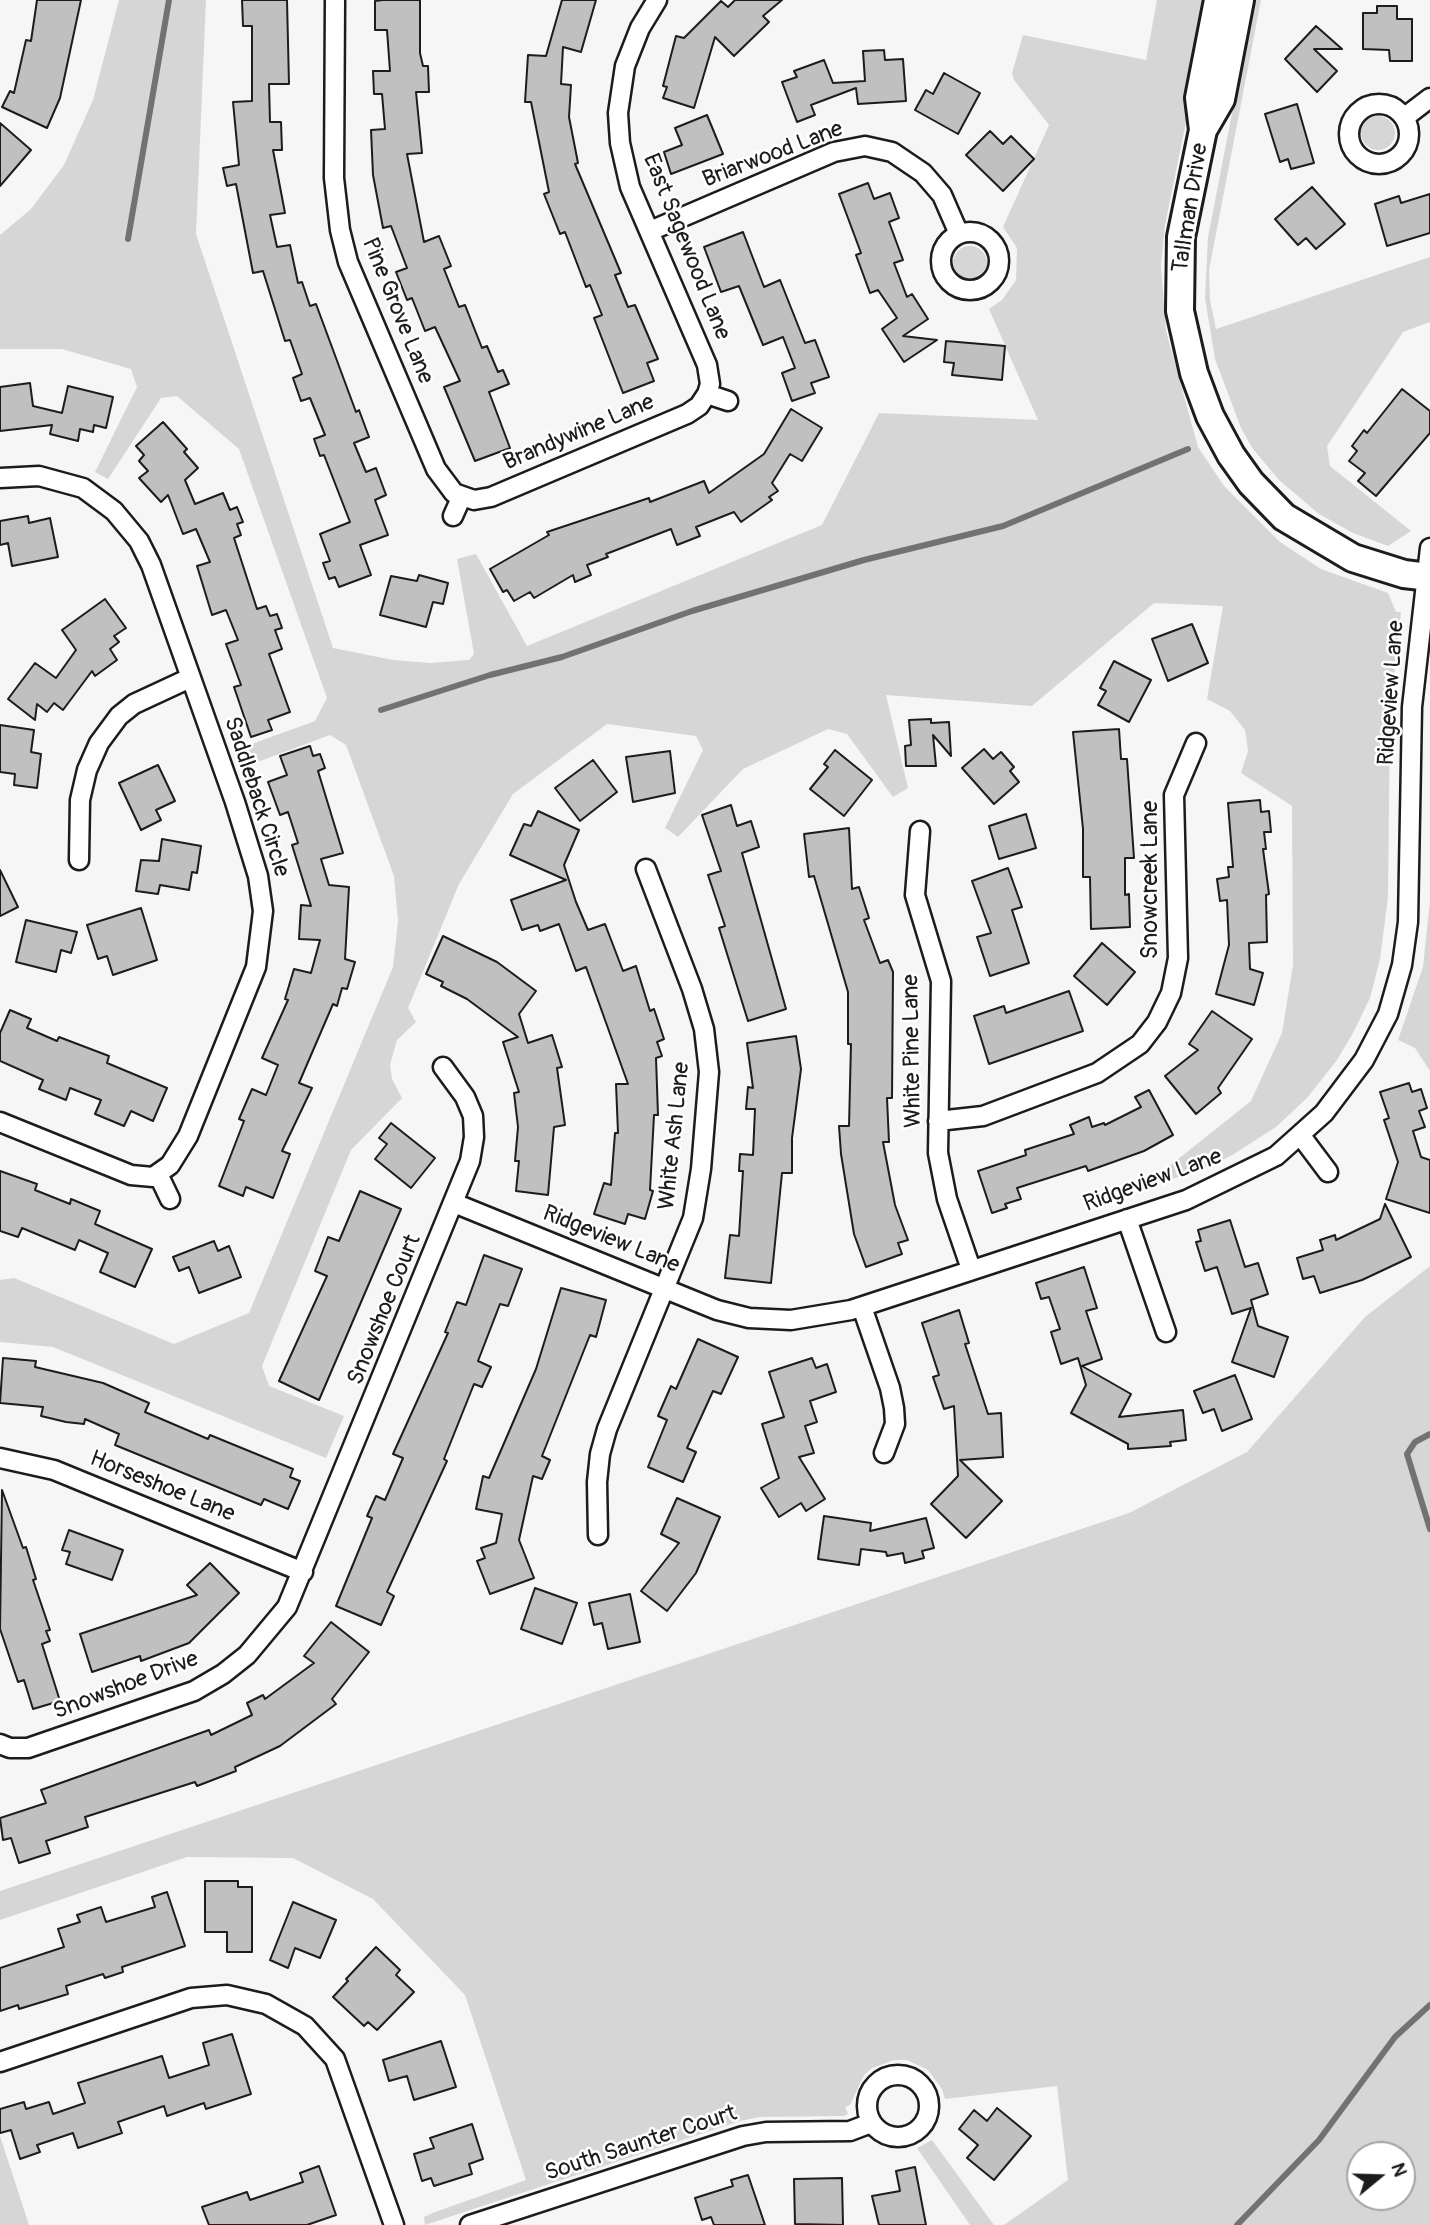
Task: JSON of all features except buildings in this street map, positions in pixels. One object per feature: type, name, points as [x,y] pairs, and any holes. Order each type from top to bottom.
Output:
[{"type":"street","name":"Pine Grove Lane","points":[[335,0],[334,178],[344,246],[358,288],[436,469],[448,488],[461,498]]},
{"type":"street","name":"East Sagewood Lane","points":[[657,0],[629,52],[618,113],[626,173],[707,365],[710,384],[707,394]]},
{"type":"street","name":"Tallman Drive","points":[[1203,130],[1199,98],[1218,0]]},
{"type":"street","name":"Tallman Drive","points":[[1240,0],[1221,99],[1203,130],[1181,237],[1179,294],[1188,352],[1210,416],[1242,472],[1284,517],[1353,558],[1428,577]]},
{"type":"street","points":[[1405,117],[1430,98]]},
{"type":"street","name":"Briarwood Lane","points":[[650,231],[834,152],[865,146],[892,152],[923,173],[942,195],[959,234]]},
{"type":"street","name":"Brandywine Lane","points":[[461,498],[483,499],[503,492],[687,414],[699,406],[707,394]]},
{"type":"street","points":[[707,394],[728,401]]},
{"type":"street","name":"Saddleback Circle","points":[[0,478],[27,475],[71,483],[93,494],[119,516],[145,552],[251,852],[262,898],[263,922],[256,967],[188,1136],[176,1159],[158,1174]]},
{"type":"street","points":[[453,516],[461,498]]},
{"type":"street","name":"Ridgeview Lane","points":[[454,1203],[733,1315],[764,1320],[816,1318],[862,1307],[1127,1219],[1226,1183],[1276,1156],[1301,1136],[1339,1094],[1373,1046],[1388,1014],[1402,965],[1408,922],[1412,707],[1430,548]]},
{"type":"street","points":[[79,860],[80,800],[87,770],[105,732],[134,704],[190,678]]},
{"type":"street","name":"Snowcreek Lane","points":[[939,1121],[983,1116],[1097,1073],[1140,1044],[1157,1022],[1171,993],[1178,958],[1174,795],[1196,743]]},
{"type":"street","name":"White Pine Lane","points":[[920,831],[915,895],[941,981],[939,1121],[942,1177],[971,1269]]},
{"type":"street","name":"White Ash Lane","points":[[598,1535],[600,1454],[693,1218],[701,1169],[709,1072],[704,1029],[692,989],[646,869]]},
{"type":"street","name":"Snowshoe Court","points":[[303,1572],[454,1203],[473,1149],[474,1123],[466,1097],[443,1067]]},
{"type":"street","points":[[0,1122],[131,1175],[148,1178],[158,1174],[170,1199]]},
{"type":"street","points":[[1301,1136],[1328,1172]]},
{"type":"street","points":[[1127,1219],[1166,1332]]},
{"type":"street","points":[[862,1307],[890,1388],[894,1408],[895,1424],[884,1453]]},
{"type":"street","name":"Horseshoe Lane","points":[[0,1458],[54,1470],[303,1572]]},
{"type":"street","name":"Snowshoe Drive","points":[[0,1746],[28,1748],[178,1698],[202,1687],[239,1662],[265,1636],[287,1607],[303,1572]]},
{"type":"street","points":[[0,2062],[191,1998],[228,1995],[266,2004],[306,2026],[335,2059],[394,2225]]},
{"type":"street","name":"South Saunter Court","points":[[470,2225],[743,2136],[766,2132],[850,2131],[872,2123]]},
{"type":"shaded area","points":[[119,0],[206,0],[196,234],[333,648],[393,660],[430,663],[469,660],[474,654],[457,559],[476,554],[527,646],[822,525],[879,413],[1038,420],[989,309],[1002,300],[1016,280],[1017,248],[1003,227],[1049,125],[1014,80],[1012,73],[1023,35],[1146,60],[1157,0],[1211,0],[1165,225],[1161,266],[1166,331],[1198,447],[1224,486],[1280,542],[1321,569],[1388,593],[1396,612],[1401,612],[1390,715],[1388,897],[1380,959],[1370,998],[1353,1033],[1337,1060],[1308,1097],[1276,1127],[1234,1154],[1213,1165],[1138,1191],[1251,1101],[1282,1033],[1293,965],[1292,806],[1241,773],[1248,751],[1245,730],[1230,711],[1207,699],[1223,606],[1154,603],[1032,706],[886,695],[908,788],[893,797],[847,734],[828,729],[743,769],[678,837],[665,828],[703,750],[696,736],[607,724],[513,794],[459,884],[408,1008],[416,1022],[397,1040],[390,1065],[392,1079],[402,1098],[351,1150],[262,1366],[269,1386],[344,1416],[326,1458],[53,1347],[0,1342],[0,1280],[14,1278],[174,1344],[249,1313],[393,967],[398,921],[394,876],[346,745],[330,735],[244,767],[238,749],[315,721],[327,698],[239,449],[177,396],[161,398],[108,479],[95,472],[137,387],[131,369],[62,349],[0,349],[0,235],[31,209],[64,165],[93,100]]},
{"type":"shaded area","points":[[1254,0],[1261,0],[1209,270],[1210,300],[1216,329],[1430,257],[1430,322],[1403,332],[1327,446],[1330,466],[1411,531],[1388,546],[1353,533],[1319,514],[1279,480],[1253,449],[1241,428],[1215,359],[1205,298],[1208,237]]},
{"type":"shaded area","points":[[1378,116],[1390,121],[1395,133],[1390,145],[1378,150],[1366,145],[1361,133],[1366,121]]},
{"type":"shaded area","points":[[970,246],[982,251],[987,263],[982,275],[970,280],[958,275],[953,263],[958,251]]},
{"type":"shaded area","points":[[1430,900],[1430,1071],[1415,1048],[1398,1040],[1423,967]]},
{"type":"shaded area","points":[[1430,1266],[1430,2225],[1004,2225],[1068,2180],[1057,2086],[945,2099],[942,2089],[928,2070],[907,2060],[894,2060],[872,2068],[864,2075],[850,2105],[845,2107],[848,2114],[844,2116],[760,2117],[740,2121],[425,2225],[424,2217],[435,2212],[526,2180],[465,1995],[373,1899],[293,1858],[187,1857],[0,1920],[0,1891],[1129,1513],[1247,1452],[1365,1317]]},
{"type":"shaded area","points":[[0,2136],[29,2225],[0,2225]]},
{"type":"shaded area","points":[[932,2140],[994,2225],[970,2225],[917,2148]]},
{"type":"waterway","points":[[128,239],[169,0]]},
{"type":"waterway","points":[[381,710],[490,675],[562,657],[692,611],[864,560],[1003,526],[1188,449]]},
{"type":"waterway","points":[[1430,1434],[1415,1442],[1407,1454],[1430,1529]]},
{"type":"waterway","points":[[1237,2225],[1319,2140],[1395,2037],[1430,2005]]}]
